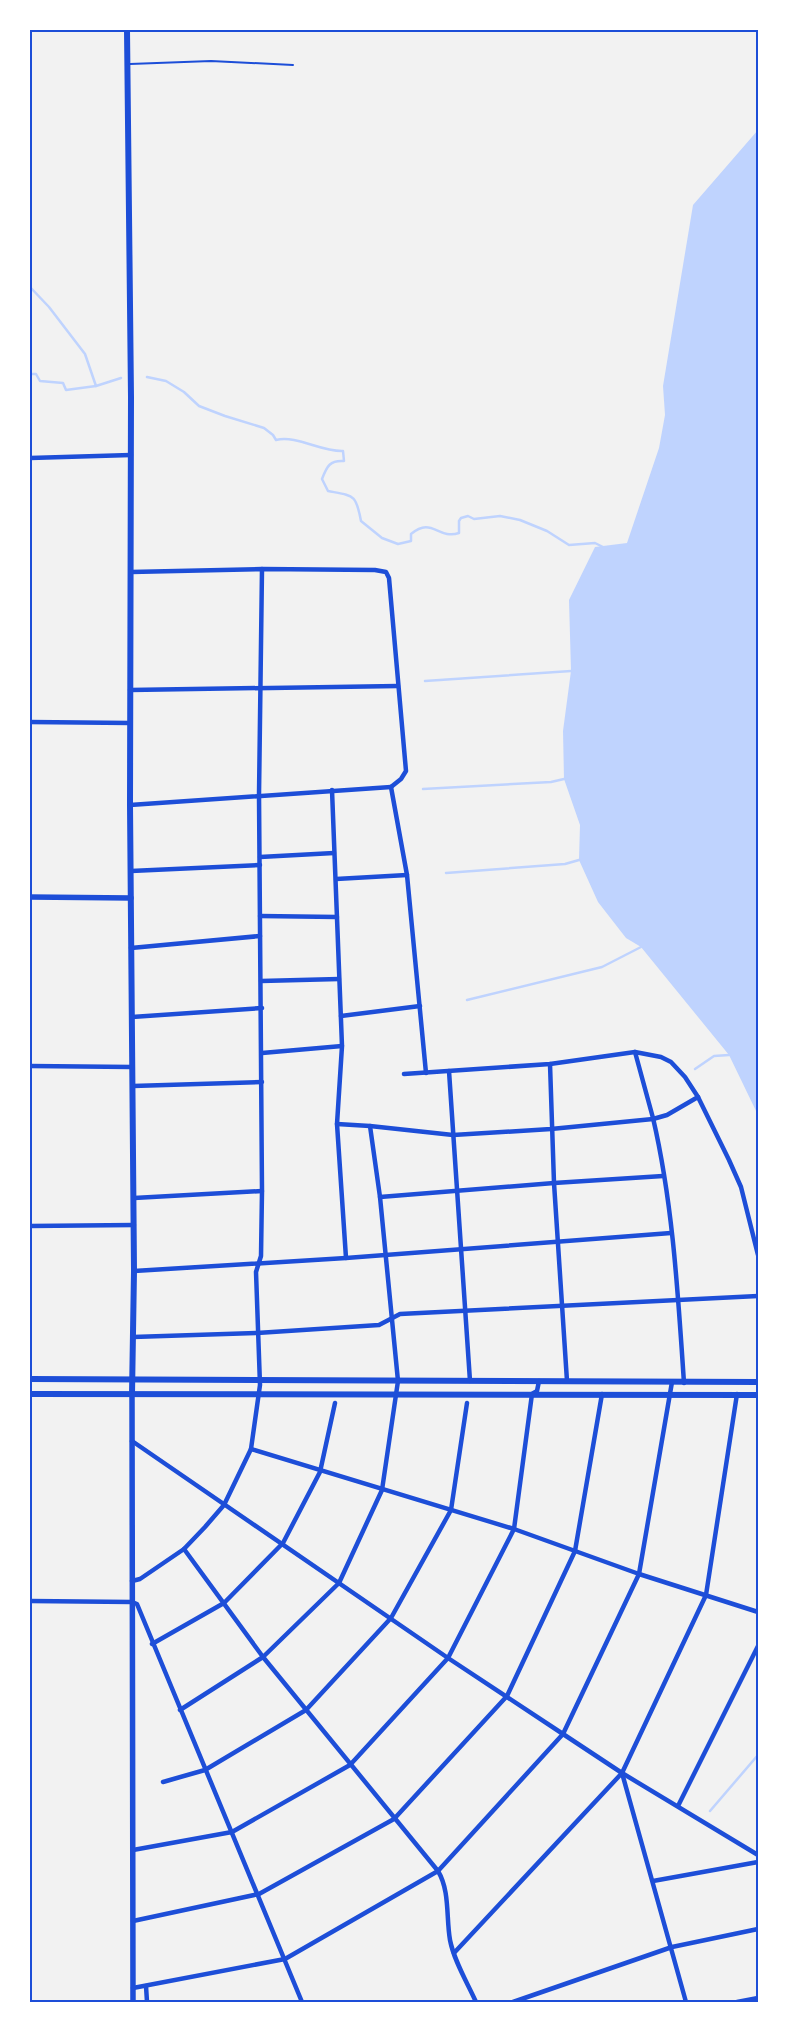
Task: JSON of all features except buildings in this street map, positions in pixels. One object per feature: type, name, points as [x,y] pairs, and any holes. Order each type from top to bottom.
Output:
[{"type":"main road","points":[[127,30],[131,455],[130,805],[134,1198],[132,1394],[133,2002]]},
{"type":"main road","points":[[30,897],[131,898]]},
{"type":"main road","points":[[30,1379],[133,1381],[758,1382]]},
{"type":"main road","points":[[30,1394],[758,1394]]},
{"type":"street","points":[[30,458],[131,455]]},
{"type":"street","points":[[132,1581],[140,1579],[184,1548],[224,1505],[251,1449],[259,1394],[256,1272],[261,1256],[262,1191],[259,795],[262,569]]},
{"type":"street","points":[[130,805],[391,787],[401,779],[406,771],[389,578],[386,572],[375,570],[262,569],[131,572]]},
{"type":"street","points":[[130,690],[398,686]]},
{"type":"street","points":[[30,722],[130,723]]},
{"type":"street","points":[[391,787],[406,875],[426,1073]]},
{"type":"street","points":[[332,790],[342,1046],[338,1124],[346,1258]]},
{"type":"street","points":[[260,856],[334,854]]},
{"type":"street","points":[[131,871],[260,865]]},
{"type":"street","points":[[336,879],[406,875]]},
{"type":"street","points":[[260,916],[336,917]]},
{"type":"street","points":[[131,948],[260,936]]},
{"type":"street","points":[[260,981],[339,979]]},
{"type":"street","points":[[340,1016],[420,1006]]},
{"type":"street","points":[[132,1017],[262,1008]]},
{"type":"street","points":[[262,1053],[342,1046]]},
{"type":"street","points":[[404,1074],[550,1064],[635,1052],[662,1057],[671,1062],[685,1076],[698,1097],[740,1186],[758,1255]]},
{"type":"street","points":[[635,1052],[653,1119],[663,1176],[678,1300],[684,1383]]},
{"type":"street","points":[[550,1064],[551,1129],[557,1243],[567,1381]]},
{"type":"street","points":[[30,1066],[132,1067]]},
{"type":"street","points":[[449,1071],[470,1381]]},
{"type":"street","points":[[133,1086],[262,1082]]},
{"type":"street","points":[[338,1124],[453,1135],[551,1129],[653,1119],[667,1114],[698,1097]]},
{"type":"street","points":[[180,1710],[263,1657],[338,1583],[382,1490],[398,1381],[380,1197],[370,1126]]},
{"type":"street","points":[[380,1197],[663,1176]]},
{"type":"street","points":[[134,1198],[262,1191]]},
{"type":"street","points":[[30,1226],[134,1225]]},
{"type":"street","points":[[134,1271],[461,1250],[671,1233]]},
{"type":"street","points":[[134,1337],[258,1333],[379,1325],[400,1314],[562,1308],[758,1296]]},
{"type":"street","points":[[132,1850],[232,1832],[350,1765],[448,1658],[514,1529],[532,1394],[537,1391],[539,1381]]},
{"type":"street","points":[[133,1988],[285,1959],[438,1871],[563,1734],[639,1574],[672,1382]]},
{"type":"street","points":[[133,1921],[259,1894],[394,1819],[507,1696],[575,1551],[602,1394]]},
{"type":"street","points":[[454,1953],[622,1773],[706,1594],[737,1394]]},
{"type":"street","points":[[152,1644],[224,1603],[283,1543],[320,1472],[335,1403]]},
{"type":"street","points":[[163,1782],[205,1770],[306,1710],[390,1618],[451,1510],[467,1403]]},
{"type":"street","points":[[132,1441],[448,1658],[622,1773],[758,1855]]},
{"type":"street","points":[[251,1449],[320,1472],[514,1529],[639,1574],[758,1612]]},
{"type":"street","points":[[184,1548],[263,1657],[438,1871],[444,1881],[450,1941],[476,2002]]},
{"type":"street","points":[[30,1602],[132,1602],[137,1604],[205,1770],[259,1894],[302,2002]]},
{"type":"street","points":[[678,1806],[758,1646]]},
{"type":"street","points":[[622,1773],[686,2002]]},
{"type":"street","points":[[653,1881],[758,1862]]},
{"type":"street","points":[[513,2002],[672,1947],[758,1929]]},
{"type":"street","points":[[146,1986],[146,2002]]},
{"type":"street","points":[[738,2002],[758,1998]]},
{"type":"lane","points":[[127,64],[211,61],[293,64]]},
{"type":"water","points":[[758,130],[758,1115],[729,1055],[641,947],[626,938],[598,902],[579,860],[580,825],[564,779],[563,731],[571,671],[569,600],[595,547],[627,543],[659,448],[665,415],[663,386],[693,205]]},
{"type":"waterway","points":[[30,287],[49,307],[85,354],[96,386]]},
{"type":"waterway","points":[[30,374],[36,374],[40,381],[63,383],[66,390],[96,386],[121,378]]},
{"type":"waterway","points":[[147,377],[166,381],[184,392],[199,406],[264,428],[276,440],[292,440],[335,451],[343,451],[344,461],[332,463],[322,479],[328,491],[352,498],[357,506],[361,521],[382,538],[398,544],[411,541],[411,534],[424,527],[446,534],[459,533],[459,521],[461,518],[468,516],[474,519],[500,516],[520,520],[547,531],[569,545],[595,543],[603,547]]},
{"type":"waterway","points":[[425,681],[571,671]]},
{"type":"waterway","points":[[423,789],[551,782],[564,779]]},
{"type":"waterway","points":[[446,873],[565,864],[579,860]]},
{"type":"waterway","points":[[467,1000],[602,967],[641,947]]},
{"type":"waterway","points":[[695,1069],[714,1056],[729,1055]]},
{"type":"waterway","points":[[710,1811],[758,1755]]}]
